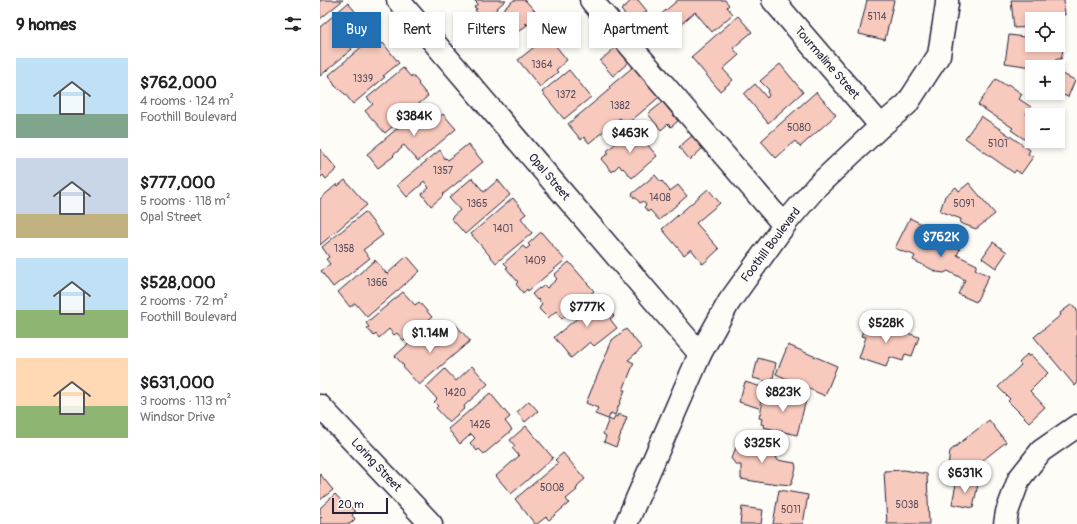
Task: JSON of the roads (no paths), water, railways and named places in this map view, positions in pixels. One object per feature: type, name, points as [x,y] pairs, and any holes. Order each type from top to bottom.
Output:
[{"type":"street","name":"Opal Street","points":[[398,0],[700,354]]},
{"type":"street","points":[[591,0],[784,226]]},
{"type":"street","name":"Tourmaline Street","points":[[773,0],[881,126]]},
{"type":"street","name":"Foothill Boulevard","points":[[628,523],[700,354],[728,302],[784,226],[817,186],[881,126],[907,104],[939,55],[947,4],[946,0]]},
{"type":"street","name":"Loring Street","points":[[320,406],[431,524]]},
{"type":"street","points":[[1005,524],[1007,512],[1019,479],[1041,451],[1077,426]]}]
